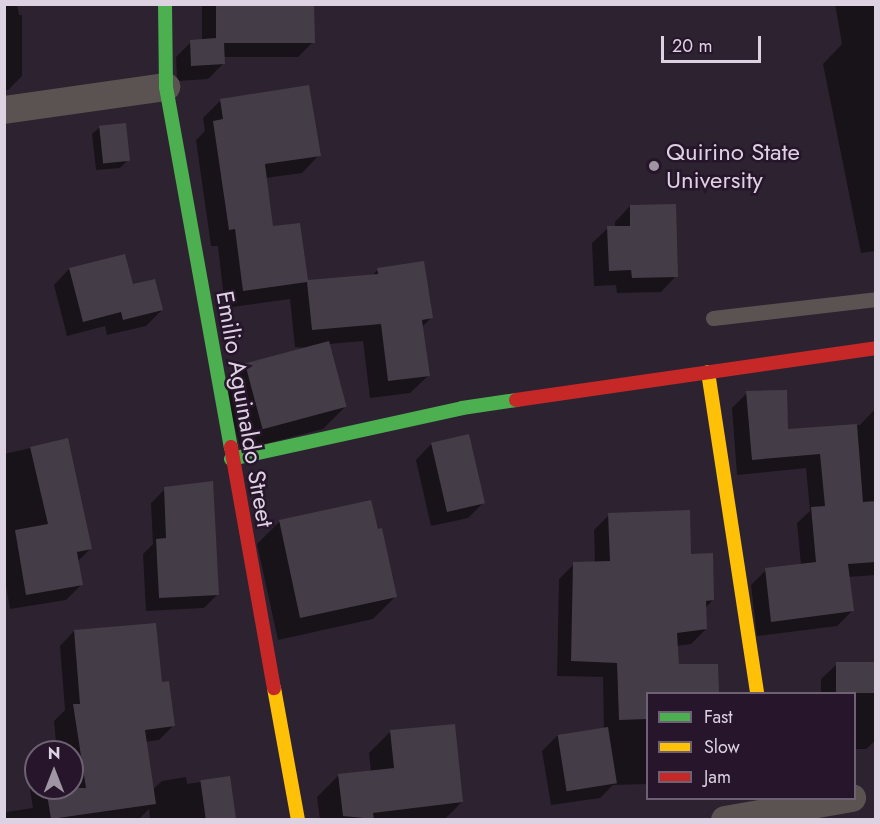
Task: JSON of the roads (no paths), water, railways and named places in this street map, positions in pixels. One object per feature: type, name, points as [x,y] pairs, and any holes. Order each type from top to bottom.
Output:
[{"type":"street","name":"Emilio Aguinaldo Street","points":[[165,4],[166,87],[231,459],[298,819]]},
{"type":"street","points":[[4,110],[166,87]]},
{"type":"street","points":[[231,459],[462,408],[876,348]]},
{"type":"street","points":[[708,372],[757,692]]},
{"type":"street","points":[[856,798],[876,795]]},
{"type":"street","points":[[725,819],[840,800]]},
{"type":"lane","points":[[713,318],[876,299]]},
{"type":"place","name":"Quirino State University","points":[[654,166]]}]
